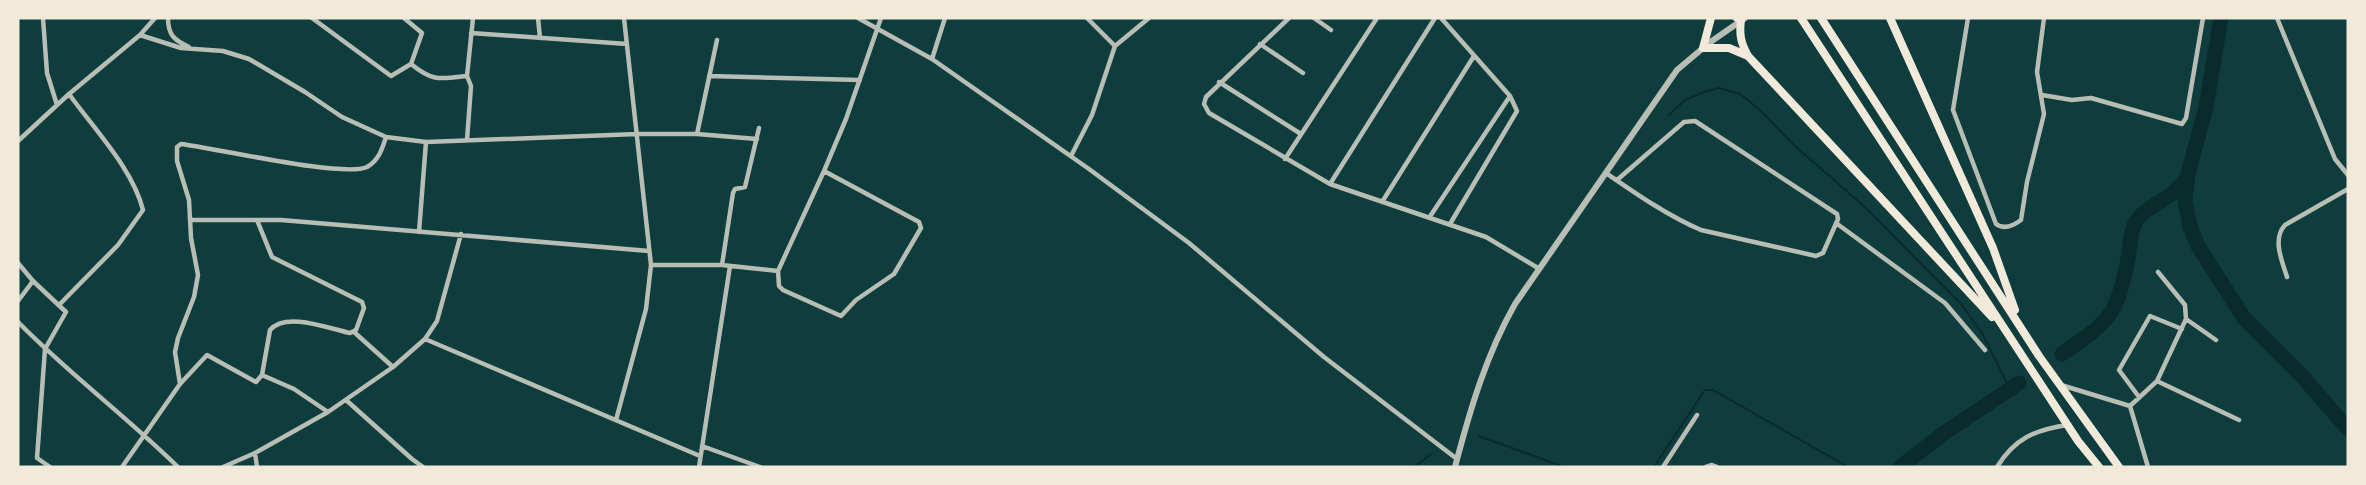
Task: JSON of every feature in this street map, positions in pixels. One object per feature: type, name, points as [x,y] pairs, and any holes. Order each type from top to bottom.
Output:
[{"type":"main road","points":[[1711,18],[1703,48],[1729,48],[1748,56]]},
{"type":"main road","points":[[1801,18],[2067,424],[2098,467]]},
{"type":"main road","points":[[1821,18],[2059,384],[2119,467]]},
{"type":"main road","points":[[1890,18],[1993,248],[2019,323]]},
{"type":"main road","points":[[1741,19],[1739,33],[1748,56],[2006,331]]},
{"type":"street","points":[[43,18],[47,73],[57,105]]},
{"type":"street","points":[[18,141],[69,94],[140,35],[154,18]]},
{"type":"street","points":[[168,18],[171,34],[176,41],[191,48]]},
{"type":"street","points":[[312,18],[391,76],[411,64],[422,33],[404,18]]},
{"type":"street","points":[[467,140],[471,86],[467,76],[473,18]]},
{"type":"street","points":[[538,18],[540,38]]},
{"type":"street","points":[[616,420],[645,309],[651,265],[624,18]]},
{"type":"street","points":[[858,18],[932,59],[1071,156],[1189,243],[1324,357],[1457,459]]},
{"type":"street","points":[[824,171],[919,222],[921,228],[894,274],[856,300],[841,316],[783,290],[779,286],[778,271],[824,171],[860,80],[880,18]]},
{"type":"street","points":[[932,59],[945,18]]},
{"type":"street","points":[[1087,18],[1115,46]]},
{"type":"street","points":[[1071,156],[1092,115],[1115,46],[1149,18]]},
{"type":"street","points":[[1289,18],[1206,97],[1204,104],[1209,112],[1330,184],[1450,224],[1498,243],[1539,268]]},
{"type":"street","points":[[1314,18],[1331,30]]},
{"type":"street","points":[[1285,159],[1377,18]]},
{"type":"street","points":[[1330,184],[1435,18]]},
{"type":"street","points":[[1441,18],[1510,96],[1517,107],[1517,114],[1450,224]]},
{"type":"street","points":[[1968,18],[1953,110],[1989,207],[1996,224],[2000,227],[2007,227],[2021,220],[2027,182],[2044,114],[2037,62],[2044,18]]},
{"type":"street","points":[[2042,95],[2072,100],[2091,98],[2182,124],[2186,118],[2203,18]]},
{"type":"street","points":[[2277,18],[2336,159],[2348,175]]},
{"type":"street","points":[[1455,467],[1478,385],[1494,344],[1514,306],[1677,70],[1741,19]]},
{"type":"street","points":[[471,33],[627,44]]},
{"type":"street","points":[[140,35],[181,48],[223,51],[249,59],[342,117],[386,137],[426,142],[637,134],[697,134],[757,139]]},
{"type":"street","points":[[697,134],[717,40]]},
{"type":"street","points":[[1260,44],[1303,73]]},
{"type":"street","points":[[1382,202],[1474,56]]},
{"type":"street","points":[[411,64],[426,76],[443,79],[467,76]]},
{"type":"street","points":[[709,76],[860,80]]},
{"type":"street","points":[[1220,82],[1301,134]]},
{"type":"street","points":[[59,305],[118,245],[143,210],[139,195],[124,168],[69,94]]},
{"type":"street","points":[[1430,218],[1510,96]]},
{"type":"street","points":[[1606,173],[1617,180],[1686,223],[1701,230],[1816,256],[1822,253],[1836,223],[1836,214],[1695,121],[1684,122],[1617,180]]},
{"type":"street","points":[[722,265],[733,193],[735,189],[745,187],[759,128]]},
{"type":"street","points":[[180,384],[175,352],[194,297],[198,275],[191,238],[189,200],[177,161],[177,147],[181,144],[338,170],[366,167],[380,155],[386,137]]},
{"type":"street","points":[[419,232],[426,142]]},
{"type":"street","points":[[2287,277],[2280,252],[2280,231],[2285,225],[2348,189]]},
{"type":"street","points":[[191,220],[281,220],[649,251]]},
{"type":"street","points":[[257,220],[272,256],[362,302],[364,308],[354,332]]},
{"type":"street","points":[[1836,223],[1945,303],[1985,350]]},
{"type":"street","points":[[224,467],[255,453],[328,412],[393,367],[425,339],[437,321],[461,234]]},
{"type":"street","points":[[18,263],[33,282],[66,312],[45,349],[37,458],[50,467]]},
{"type":"street","points":[[651,265],[722,265],[778,271]]},
{"type":"street","points":[[699,467],[730,266]]},
{"type":"street","points":[[2130,406],[2157,381],[2186,319],[2185,305],[2158,272]]},
{"type":"street","points":[[18,301],[33,282]]},
{"type":"street","points":[[2139,397],[2119,370],[2150,316],[2182,329]]},
{"type":"street","points":[[2186,319],[2216,340]]},
{"type":"street","points":[[18,322],[45,349],[145,435],[178,467]]},
{"type":"street","points":[[122,467],[180,384],[207,355],[252,382],[256,382],[262,375],[270,330],[278,323],[312,322],[354,332],[393,367]]},
{"type":"street","points":[[425,339],[700,456]]},
{"type":"street","points":[[262,375],[294,389],[328,412]]},
{"type":"street","points":[[2157,381],[2239,420]]},
{"type":"street","points":[[2059,384],[2130,406]]},
{"type":"street","points":[[346,400],[423,467]]},
{"type":"street","points":[[2130,406],[2148,467]]},
{"type":"street","points":[[1663,467],[1697,415]]},
{"type":"street","points":[[1997,467],[2023,437],[2043,429],[2067,424]]},
{"type":"street","points":[[702,446],[760,467]]},
{"type":"street","points":[[255,453],[257,467]]},
{"type":"street","points":[[1706,467],[1712,465],[1717,467]]},
{"type":"waterway","points":[[2221,18],[2206,107],[2188,174],[2185,201],[2190,227],[2198,246],[2244,318],[2302,376],[2348,429]]},
{"type":"waterway","points":[[1669,115],[1685,100],[1719,88],[1740,94],[1760,110],[1795,146],[1866,208],[1962,305],[1982,333],[2012,393]]},
{"type":"waterway","points":[[2064,359],[2100,333],[2115,316],[2125,290],[2130,245],[2135,230],[2188,174]]},
{"type":"waterway","points":[[2062,354],[2101,325],[2114,306],[2124,279],[2135,223],[2146,211],[2175,192],[2187,177]]},
{"type":"waterway","points":[[1900,467],[1944,433],[2019,383]]},
{"type":"waterway","points":[[1904,467],[1979,410],[2022,387]]},
{"type":"waterway","points":[[1654,467],[1705,390],[1713,390],[1848,467]]},
{"type":"waterway","points":[[1479,436],[1564,467]]},
{"type":"waterway","points":[[1414,467],[1431,454]]}]
